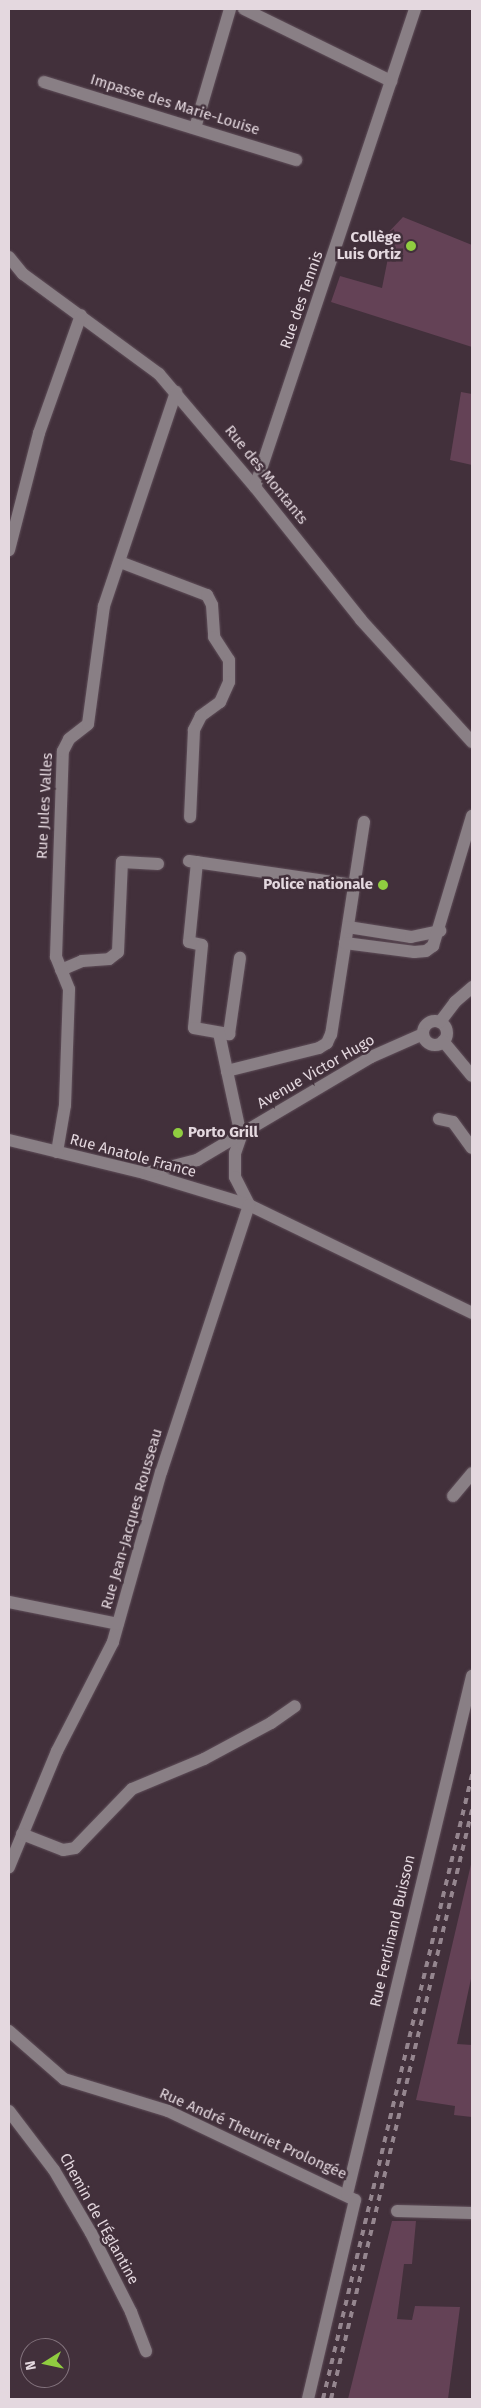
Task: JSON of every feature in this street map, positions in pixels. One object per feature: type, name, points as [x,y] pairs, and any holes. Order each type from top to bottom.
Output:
[{"type":"street","points":[[195,128],[230,9]]},
{"type":"street","points":[[244,9],[391,81]]},
{"type":"street","name":"Rue des Tennis","points":[[255,487],[415,9]]},
{"type":"street","name":"Impasse des Marie-Louise","points":[[44,82],[296,160]]},
{"type":"street","name":"Rue des Montants","points":[[9,257],[23,274],[144,360],[176,392],[361,620],[472,742]]},
{"type":"street","points":[[9,550],[39,433],[81,315]]},
{"type":"street","name":"Rue Jules Valles","points":[[57,1152],[65,1105],[69,989],[56,957],[62,751],[69,739],[88,724],[104,606],[176,392]]},
{"type":"street","points":[[120,562],[207,595],[212,605],[214,637],[229,660],[229,682],[220,702],[201,716],[194,730],[190,817]]},
{"type":"street","points":[[345,943],[426,951],[433,946],[440,931],[472,816]]},
{"type":"street","points":[[227,1071],[320,1048],[326,1044],[331,1034],[364,822]]},
{"type":"street","points":[[240,958],[229,1034],[194,1028],[202,945],[189,942],[193,861],[354,884]]},
{"type":"street","points":[[61,970],[82,961],[109,960],[118,952],[122,862],[158,864]]},
{"type":"street","points":[[348,927],[411,937],[440,931]]},
{"type":"street","points":[[440,1022],[447,1031],[443,1041],[432,1045],[423,1034],[426,1024],[440,1022],[455,1002],[472,988]]},
{"type":"street","points":[[219,1033],[241,1136],[235,1153],[235,1177],[250,1205]]},
{"type":"street","name":"Avenue Victor Hugo","points":[[144,1173],[180,1167],[241,1136],[371,1057],[423,1034]]},
{"type":"street","points":[[443,1041],[472,1076]]},
{"type":"street","points":[[439,1119],[453,1122],[471,1146]]},
{"type":"street","name":"Rue Anatole France","points":[[9,1140],[144,1173],[250,1205],[472,1313]]},
{"type":"street","name":"Rue Jean-Jacques Rousseau","points":[[9,1867],[57,1751],[96,1678],[118,1624],[161,1472],[250,1205]]},
{"type":"street","points":[[452,1496],[472,1472]]},
{"type":"street","points":[[9,1602],[118,1624]]},
{"type":"street","name":"Rue Ferdinand Buisson","points":[[308,2399],[351,2197],[472,1676]]},
{"type":"street","points":[[22,1834],[63,1850],[75,1848],[120,1798],[132,1789],[204,1759],[271,1723],[295,1706]]},
{"type":"street","name":"Rue André Theuriet Prolongée","points":[[9,2031],[64,2079],[168,2111],[351,2197]]},
{"type":"street","name":"Chemin de l'Églantine","points":[[9,2112],[54,2170],[87,2225],[131,2312],[146,2351]]},
{"type":"street","points":[[398,2211],[472,2212]]},
{"type":"shaded area","points":[[403,217],[472,245],[472,347],[331,302],[340,276],[382,288],[392,238],[385,236]]},
{"type":"shaded area","points":[[461,392],[472,394],[472,465],[450,460]]},
{"type":"shaded area","points":[[472,1860],[472,1974],[457,2044],[472,2045],[472,2117],[454,2115],[455,2106],[416,2100]]},
{"type":"shaded area","points":[[392,2221],[416,2221],[412,2264],[404,2264],[397,2319],[412,2320],[415,2306],[460,2307],[448,2399],[348,2399]]},
{"type":"railway","points":[[323,2399],[472,1775]]},
{"type":"railway","points":[[331,2399],[472,1810]]},
{"type":"place","name":"Collège Luis Ortiz","points":[[411,246]]},
{"type":"place","name":"Police nationale","points":[[383,885]]},
{"type":"place","name":"Porto Grill","points":[[178,1133]]}]
